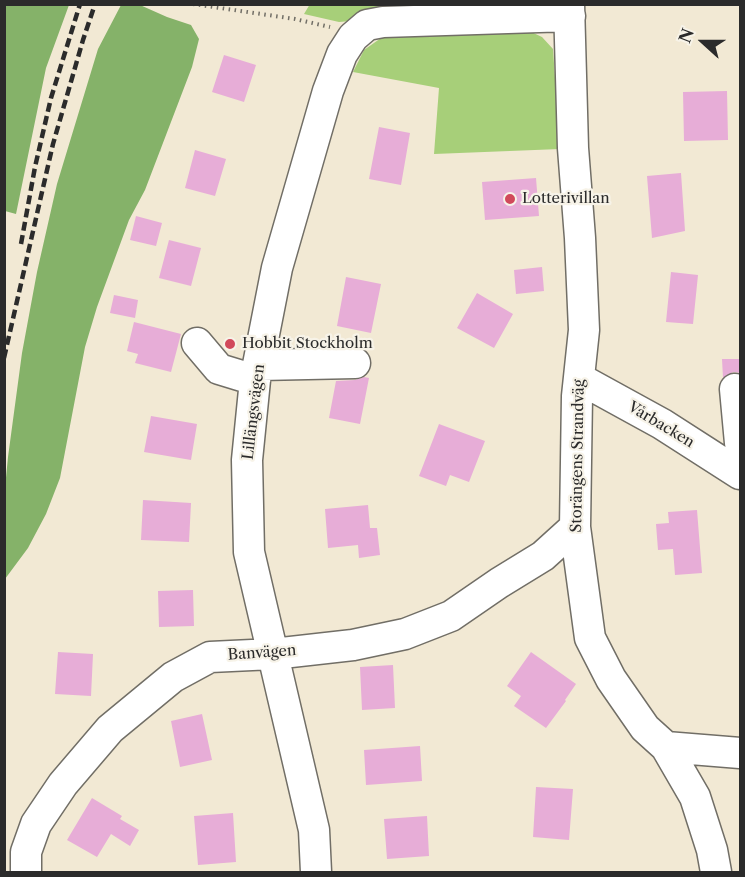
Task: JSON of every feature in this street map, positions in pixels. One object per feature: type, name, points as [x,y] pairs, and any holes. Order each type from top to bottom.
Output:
[{"type":"street","points":[[353,37],[367,25],[383,22],[570,10]]},
{"type":"street","name":"Storängens Strandväg","points":[[570,10],[573,148],[584,330],[577,396],[575,527],[590,638],[611,679],[645,728],[666,747],[695,797],[712,850],[716,873]]},
{"type":"street","name":"Lillängsvägen","points":[[316,873],[314,830],[249,552],[247,460],[258,372],[280,256],[328,91],[342,54],[353,37]]},
{"type":"street","points":[[197,343],[219,369],[258,372],[355,363]]},
{"type":"street","name":"Vårbacken","points":[[580,379],[662,424],[741,474]]},
{"type":"street","points":[[735,389],[741,443]]},
{"type":"street","name":"Banvägen","points":[[26,873],[27,852],[36,824],[63,784],[110,729],[173,677],[210,657],[273,654],[363,643],[405,634],[451,616],[543,556],[575,527]]},
{"type":"street","points":[[666,747],[741,753]]},
{"type":"path","points":[[193,4],[295,19],[323,25],[353,37]]},
{"type":"green space","points":[[310,4],[544,5],[339,22],[304,14]]},
{"type":"green space","points":[[4,5],[69,5],[46,68],[16,214],[5,211]]},
{"type":"green space","points":[[121,5],[140,5],[191,25],[199,39],[192,67],[145,190],[129,220],[97,307],[85,347],[60,478],[46,514],[28,548],[5,579],[4,498],[8,457],[22,353],[37,272],[57,184],[98,49]]},
{"type":"green space","points":[[527,30],[542,37],[553,49],[560,149],[434,154],[439,88],[353,72],[364,50],[381,38]]},
{"type":"building","points":[[224,55],[256,65],[244,102],[212,92]]},
{"type":"building","points":[[727,91],[728,140],[684,141],[683,92]]},
{"type":"building","points":[[379,127],[410,133],[401,185],[369,179]]},
{"type":"building","points":[[195,150],[226,159],[215,196],[185,188]]},
{"type":"building","points":[[681,173],[685,231],[652,238],[647,176]]},
{"type":"building","name":"Lotterivillan","points":[[536,178],[539,216],[485,220],[482,182]]},
{"type":"building","points":[[136,216],[162,223],[156,246],[130,240]]},
{"type":"building","points":[[169,240],[201,248],[191,286],[159,278]]},
{"type":"building","points":[[542,267],[544,291],[516,294],[514,270]]},
{"type":"building","points":[[671,272],[698,275],[693,324],[666,322]]},
{"type":"building","points":[[346,277],[381,284],[371,333],[337,326]]},
{"type":"building","points":[[477,293],[513,314],[494,348],[457,328]]},
{"type":"building","points":[[114,295],[138,300],[135,318],[110,313]]},
{"type":"building","points":[[134,322],[181,334],[171,372],[135,363],[138,354],[127,351]]},
{"type":"building","points":[[722,359],[741,359],[741,373],[733,372],[723,378]]},
{"type":"building","points":[[369,378],[360,424],[329,418],[336,381]]},
{"type":"building","points":[[151,416],[197,424],[191,460],[144,452]]},
{"type":"building","points":[[439,424],[485,441],[469,482],[450,475],[446,486],[419,476]]},
{"type":"building","points":[[143,500],[191,503],[189,542],[141,540]]},
{"type":"building","points":[[368,505],[370,528],[377,528],[380,555],[359,558],[358,545],[328,548],[325,509]]},
{"type":"building","points":[[697,510],[702,573],[675,575],[673,549],[658,550],[656,524],[669,523],[668,512]]},
{"type":"building","points":[[193,590],[194,626],[159,627],[158,591]]},
{"type":"building","points":[[58,652],[93,654],[91,696],[55,694]]},
{"type":"building","points":[[531,652],[576,684],[546,728],[514,706],[521,696],[507,686]]},
{"type":"building","points":[[393,665],[395,708],[362,710],[360,667]]},
{"type":"building","points":[[202,714],[212,760],[180,767],[171,721]]},
{"type":"building","points":[[420,746],[422,781],[366,785],[364,750]]},
{"type":"building","points":[[536,787],[573,789],[569,840],[533,837]]},
{"type":"building","points":[[92,798],[122,816],[120,819],[139,830],[130,846],[111,834],[97,857],[67,840]]},
{"type":"building","points":[[233,813],[236,862],[198,865],[194,816]]},
{"type":"building","points":[[427,816],[429,856],[387,859],[384,819]]},
{"type":"railway","points":[[21,244],[51,98],[80,4]]},
{"type":"railway","points":[[4,358],[53,144],[95,4]]},
{"type":"place","name":"Lotterivillan","points":[[510,199]]},
{"type":"place","name":"Hobbit Stockholm","points":[[230,344]]}]
